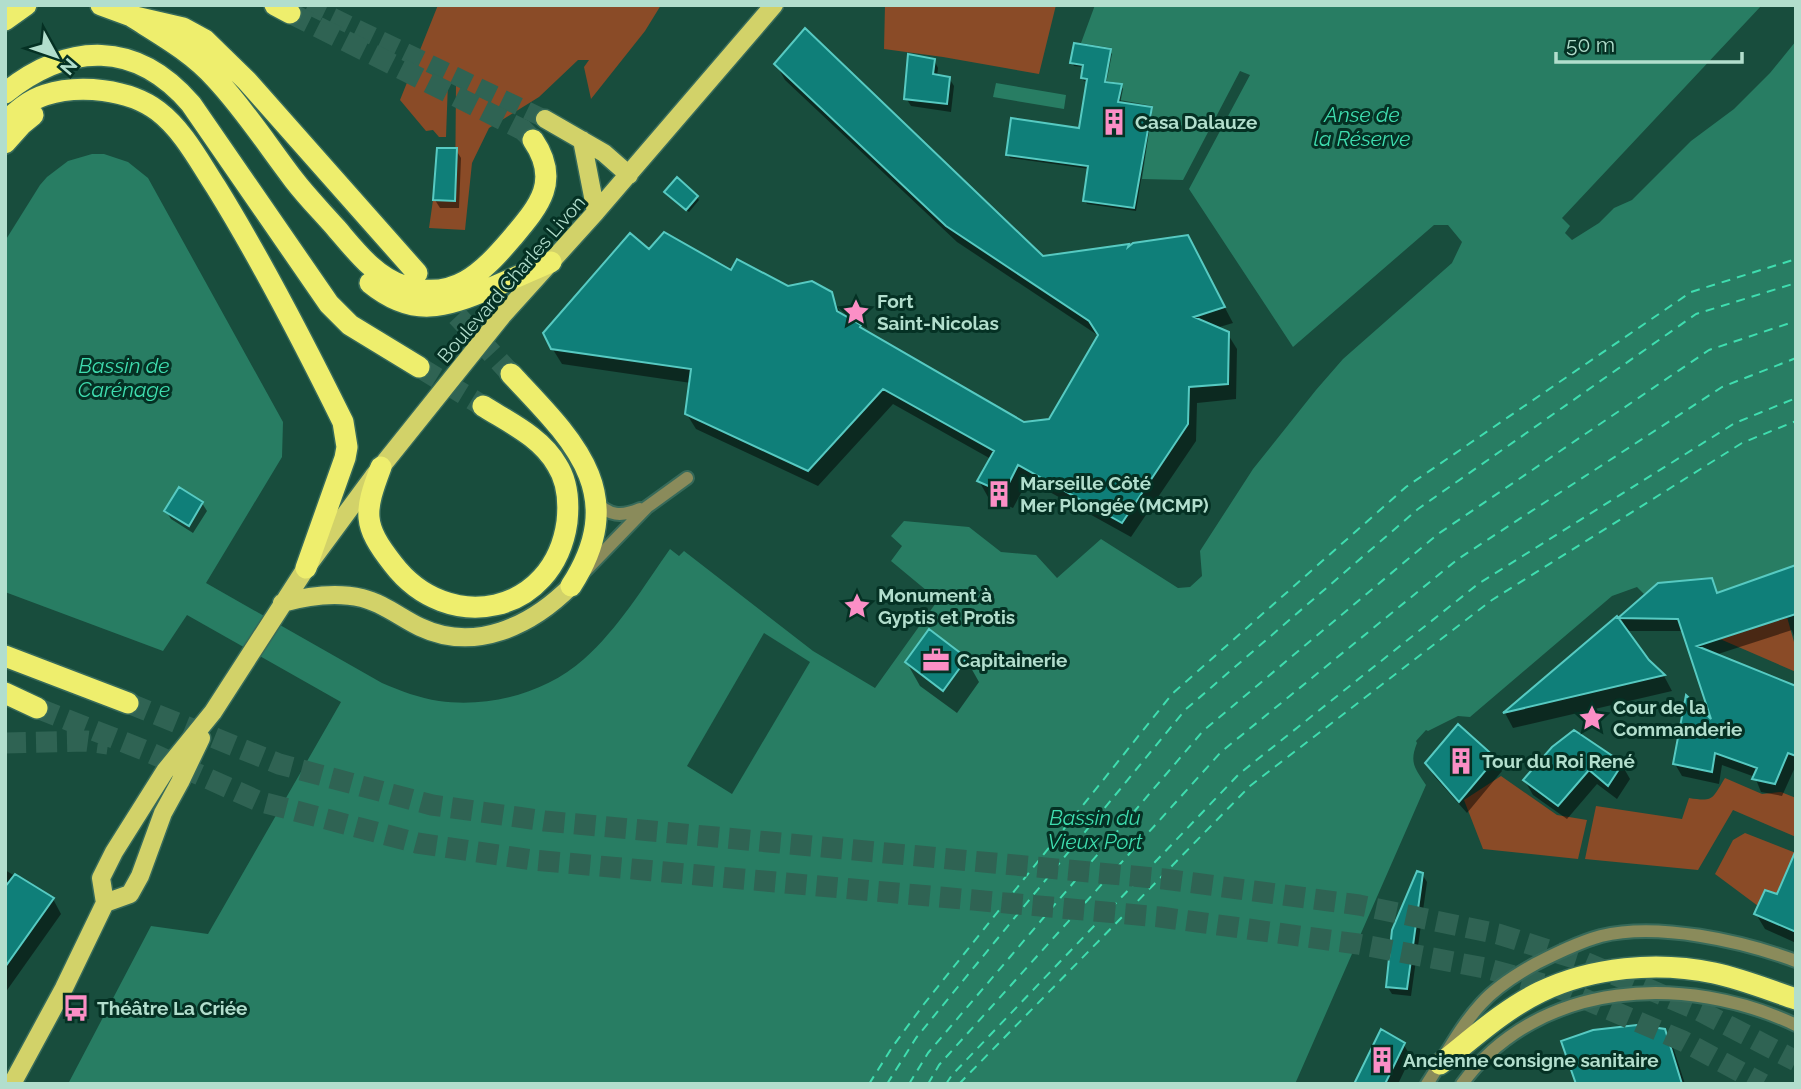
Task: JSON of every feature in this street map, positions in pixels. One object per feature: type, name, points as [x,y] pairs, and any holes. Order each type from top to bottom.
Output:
[{"type":"highway","points":[[5,20],[26,5]]},
{"type":"highway","points":[[101,5],[131,16],[183,28],[205,40],[247,81],[417,273]]},
{"type":"highway","points":[[131,16],[207,68],[296,183],[354,250],[376,271],[404,286],[438,291],[464,283],[489,264],[538,206],[544,191],[546,175],[542,158],[533,140]]},
{"type":"highway","points":[[5,77],[30,63],[70,57],[110,56],[136,63],[168,80],[191,104],[329,304],[350,325],[419,367]]},
{"type":"highway","points":[[5,93],[32,74],[70,57]]},
{"type":"highway","points":[[5,122],[24,105],[46,94],[90,90],[111,92],[134,97],[156,110],[170,121],[198,160],[234,218],[343,422],[347,447],[340,475],[306,568]]},
{"type":"highway","points":[[5,143],[22,124],[43,108],[90,90]]},
{"type":"highway","points":[[191,104],[234,218]]},
{"type":"highway","points":[[296,183],[328,235],[357,271],[378,289],[407,303],[446,305],[551,262]]},
{"type":"highway","points":[[511,374],[560,426],[579,451],[591,478],[596,515],[591,550],[571,586]]},
{"type":"highway","points":[[381,467],[367,522],[379,545],[404,578],[421,592],[455,607],[496,606],[520,595],[541,578],[555,559],[565,533],[567,492],[558,466],[541,445],[484,406]]},
{"type":"highway","points":[[10,657],[128,704]]},
{"type":"highway","points":[[5,693],[37,708]]},
{"type":"highway","points":[[1440,1064],[1482,1030],[1539,993],[1591,974],[1617,969],[1665,967],[1713,973],[1796,999]]},
{"type":"main road","name":"Boulevard Charles Livon","points":[[213,712],[290,597],[306,568],[381,467],[502,316],[629,175],[774,5]]},
{"type":"main road","points":[[545,119],[604,153],[629,175]]},
{"type":"main road","points":[[582,140],[596,212]]},
{"type":"main road","points":[[290,597],[360,597],[429,631],[466,637],[507,631],[530,620],[551,606],[571,586]]},
{"type":"main road","points":[[105,903],[130,894],[140,876],[163,813],[213,712]]},
{"type":"main road","points":[[12,1084],[67,982],[105,903],[101,878],[111,858],[165,771],[213,712]]},
{"type":"street","points":[[571,586],[647,507],[687,478]]},
{"type":"street","points":[[595,501],[611,514],[623,515],[647,507]]},
{"type":"street","points":[[1427,1084],[1465,1023],[1499,988],[1549,957],[1602,936],[1657,932],[1718,939],[1796,961]]},
{"type":"street","points":[[1462,1084],[1482,1059],[1522,1027],[1581,1002],[1638,993],[1667,992],[1755,1007],[1796,1025]]},
{"type":"shaded area","points":[[438,5],[661,5],[645,31],[591,99],[584,67],[589,60],[578,60],[539,97],[489,128],[472,163],[465,230],[429,228],[433,200],[455,201],[456,83],[448,82],[446,137],[439,137],[433,130],[426,131],[400,100]]},
{"type":"shaded area","points":[[885,5],[1056,5],[1039,74],[884,49]]},
{"type":"shaded area","points":[[1787,617],[1796,649],[1796,672],[1720,639]]},
{"type":"shaded area","points":[[1501,776],[1557,815],[1587,820],[1578,859],[1483,849],[1464,800]]},
{"type":"shaded area","points":[[1725,778],[1762,794],[1781,792],[1796,798],[1796,837],[1733,810],[1698,870],[1585,859],[1596,806],[1682,819],[1689,798],[1703,800],[1712,797]]},
{"type":"shaded area","points":[[1745,833],[1796,853],[1796,871],[1788,868],[1777,894],[1765,890],[1758,906],[1715,874],[1733,840]]},
{"type":"water","points":[[1095,5],[1762,5],[1562,218],[1570,226],[1565,233],[1572,240],[1599,223],[1614,208],[1632,200],[1691,141],[1734,109],[1770,73],[1796,41],[1796,565],[1717,593],[1711,578],[1658,583],[1644,594],[1637,587],[1612,596],[1470,717],[1458,716],[1426,730],[1416,741],[1413,761],[1426,785],[1295,1084],[68,1084],[151,926],[208,934],[341,702],[187,615],[163,651],[5,592],[5,241],[47,177],[68,161],[92,154],[104,154],[128,162],[148,178],[283,422],[282,457],[206,583],[382,683],[432,700],[477,702],[497,700],[535,689],[569,671],[608,634],[670,549],[679,556],[684,551],[813,651],[875,688],[938,600],[891,561],[902,546],[891,536],[904,521],[969,527],[1001,552],[1036,555],[1057,578],[1101,539],[1178,588],[1190,587],[1202,576],[1200,551],[1253,469],[1343,359],[1452,263],[1462,242],[1448,225],[1434,225],[1293,347],[1189,189],[1250,75],[1240,71],[1183,180],[1142,179],[1153,106],[1120,100],[1123,84],[1103,80],[1112,48],[1081,43]]},
{"type":"water","points":[[996,83],[1066,95],[1064,109],[993,97]]},
{"type":"pier","points":[[764,633],[810,662],[732,794],[687,766]]},
{"type":"building","points":[[805,28],[1043,256],[1129,244],[1128,247],[1133,243],[1188,235],[1225,307],[1194,317],[1229,332],[1228,384],[1189,387],[1188,424],[1122,523],[1018,465],[1004,493],[977,481],[994,451],[883,389],[808,471],[685,414],[691,369],[551,349],[543,333],[630,233],[649,249],[664,232],[731,270],[737,259],[788,286],[812,281],[832,292],[837,311],[861,325],[860,327],[1024,422],[1049,419],[1098,335],[1089,321],[946,226],[774,64]]},
{"type":"building","name":"Casa Dalauze","points":[[1074,43],[1111,49],[1105,82],[1122,84],[1118,102],[1152,107],[1134,208],[1083,201],[1088,166],[1006,155],[1011,118],[1079,128],[1087,79],[1081,78],[1083,65],[1070,63]]},
{"type":"building","points":[[908,54],[935,59],[933,74],[950,77],[947,104],[904,99]]},
{"type":"building","points":[[437,148],[457,148],[455,201],[433,200]]},
{"type":"building","points":[[677,177],[698,196],[686,210],[664,192]]},
{"type":"building","points":[[179,487],[203,502],[189,526],[164,511]]},
{"type":"building","points":[[1796,565],[1796,614],[1697,646],[1796,686],[1796,756],[1788,753],[1775,784],[1752,779],[1757,768],[1715,753],[1712,772],[1673,764],[1686,695],[1711,719],[1678,619],[1618,618],[1658,583],[1712,578],[1717,593]]},
{"type":"building","points":[[1617,616],[1649,660],[1665,675],[1503,713]]},
{"type":"building","name":"Capitainerie","points":[[929,629],[967,658],[943,691],[905,662]]},
{"type":"building","name":"Tour du Roi René","points":[[1458,724],[1496,758],[1459,802],[1425,763]]},
{"type":"building","points":[[1574,730],[1623,763],[1608,786],[1589,770],[1558,806],[1523,780],[1552,747]]},
{"type":"building","points":[[1796,850],[1796,932],[1754,914],[1765,890],[1777,894]]},
{"type":"building","points":[[1417,871],[1423,873],[1407,989],[1386,987],[1392,930]]},
{"type":"building","points":[[15,874],[54,898],[5,967],[5,887]]},
{"type":"building","points":[[1637,1025],[1665,1029],[1682,1084],[1576,1084],[1561,1041],[1593,1030]]},
{"type":"building","name":"Ancienne consigne sanitaire","points":[[1381,1029],[1405,1043],[1385,1084],[1354,1084]]},
{"type":"ferry route","points":[[869,1084],[924,1004],[1172,694],[1406,487],[1691,292],[1796,259]]},
{"type":"ferry route","points":[[887,1084],[916,1038],[1185,710],[1418,509],[1696,314],[1796,283]]},
{"type":"ferry route","points":[[909,1084],[928,1053],[1203,731],[1438,534],[1709,350],[1796,321]]},
{"type":"ferry route","points":[[928,1084],[939,1065],[1221,752],[1458,559],[1722,387],[1796,358]]},
{"type":"ferry route","points":[[946,1084],[1239,774],[1478,584],[1735,423],[1796,398]]},
{"type":"ferry route","points":[[959,1084],[1250,786],[1492,600],[1742,443],[1796,421]]},
{"type":"tunnel","points":[[308,5],[545,119]]},
{"type":"tunnel","points":[[290,13],[523,130],[533,140]]},
{"type":"tunnel","points":[[436,293],[511,374]]},
{"type":"tunnel","points":[[419,367],[483,406]]},
{"type":"tunnel","points":[[128,703],[279,764],[432,805],[545,821],[1164,879],[1359,905],[1498,934],[1580,960],[1700,1011],[1796,1061]]},
{"type":"tunnel","points":[[37,708],[144,750],[258,801],[417,843],[533,860],[1160,917],[1358,944],[1485,968],[1561,989],[1683,1041],[1763,1084]]},
{"type":"tunnel","points":[[5,743],[86,741],[108,744]]},
{"type":"place","name":"Casa Dalauze","points":[[1114,122]]},
{"type":"place","name":"Fort Saint-Nicolas","points":[[856,312]]},
{"type":"place","name":"Marseille Côté Mer Plongée (MCMP)","points":[[999,494]]},
{"type":"place","name":"Monument à Gyptis et Protis","points":[[857,606]]},
{"type":"place","name":"Capitainerie","points":[[936,660]]},
{"type":"place","name":"Cour de la Commanderie","points":[[1592,718]]},
{"type":"place","name":"Tour du Roi René","points":[[1461,761]]},
{"type":"place","name":"Théâtre La Criée","points":[[76,1008]]},
{"type":"place","name":"Ancienne consigne sanitaire","points":[[1382,1060]]},
{"type":"water label","name":"Anse de la Réserve","points":[[1362,127]]},
{"type":"water label","name":"Bassin de Carénage","points":[[124,378]]},
{"type":"water label","name":"Bassin du Vieux Port","points":[[1095,830]]}]
